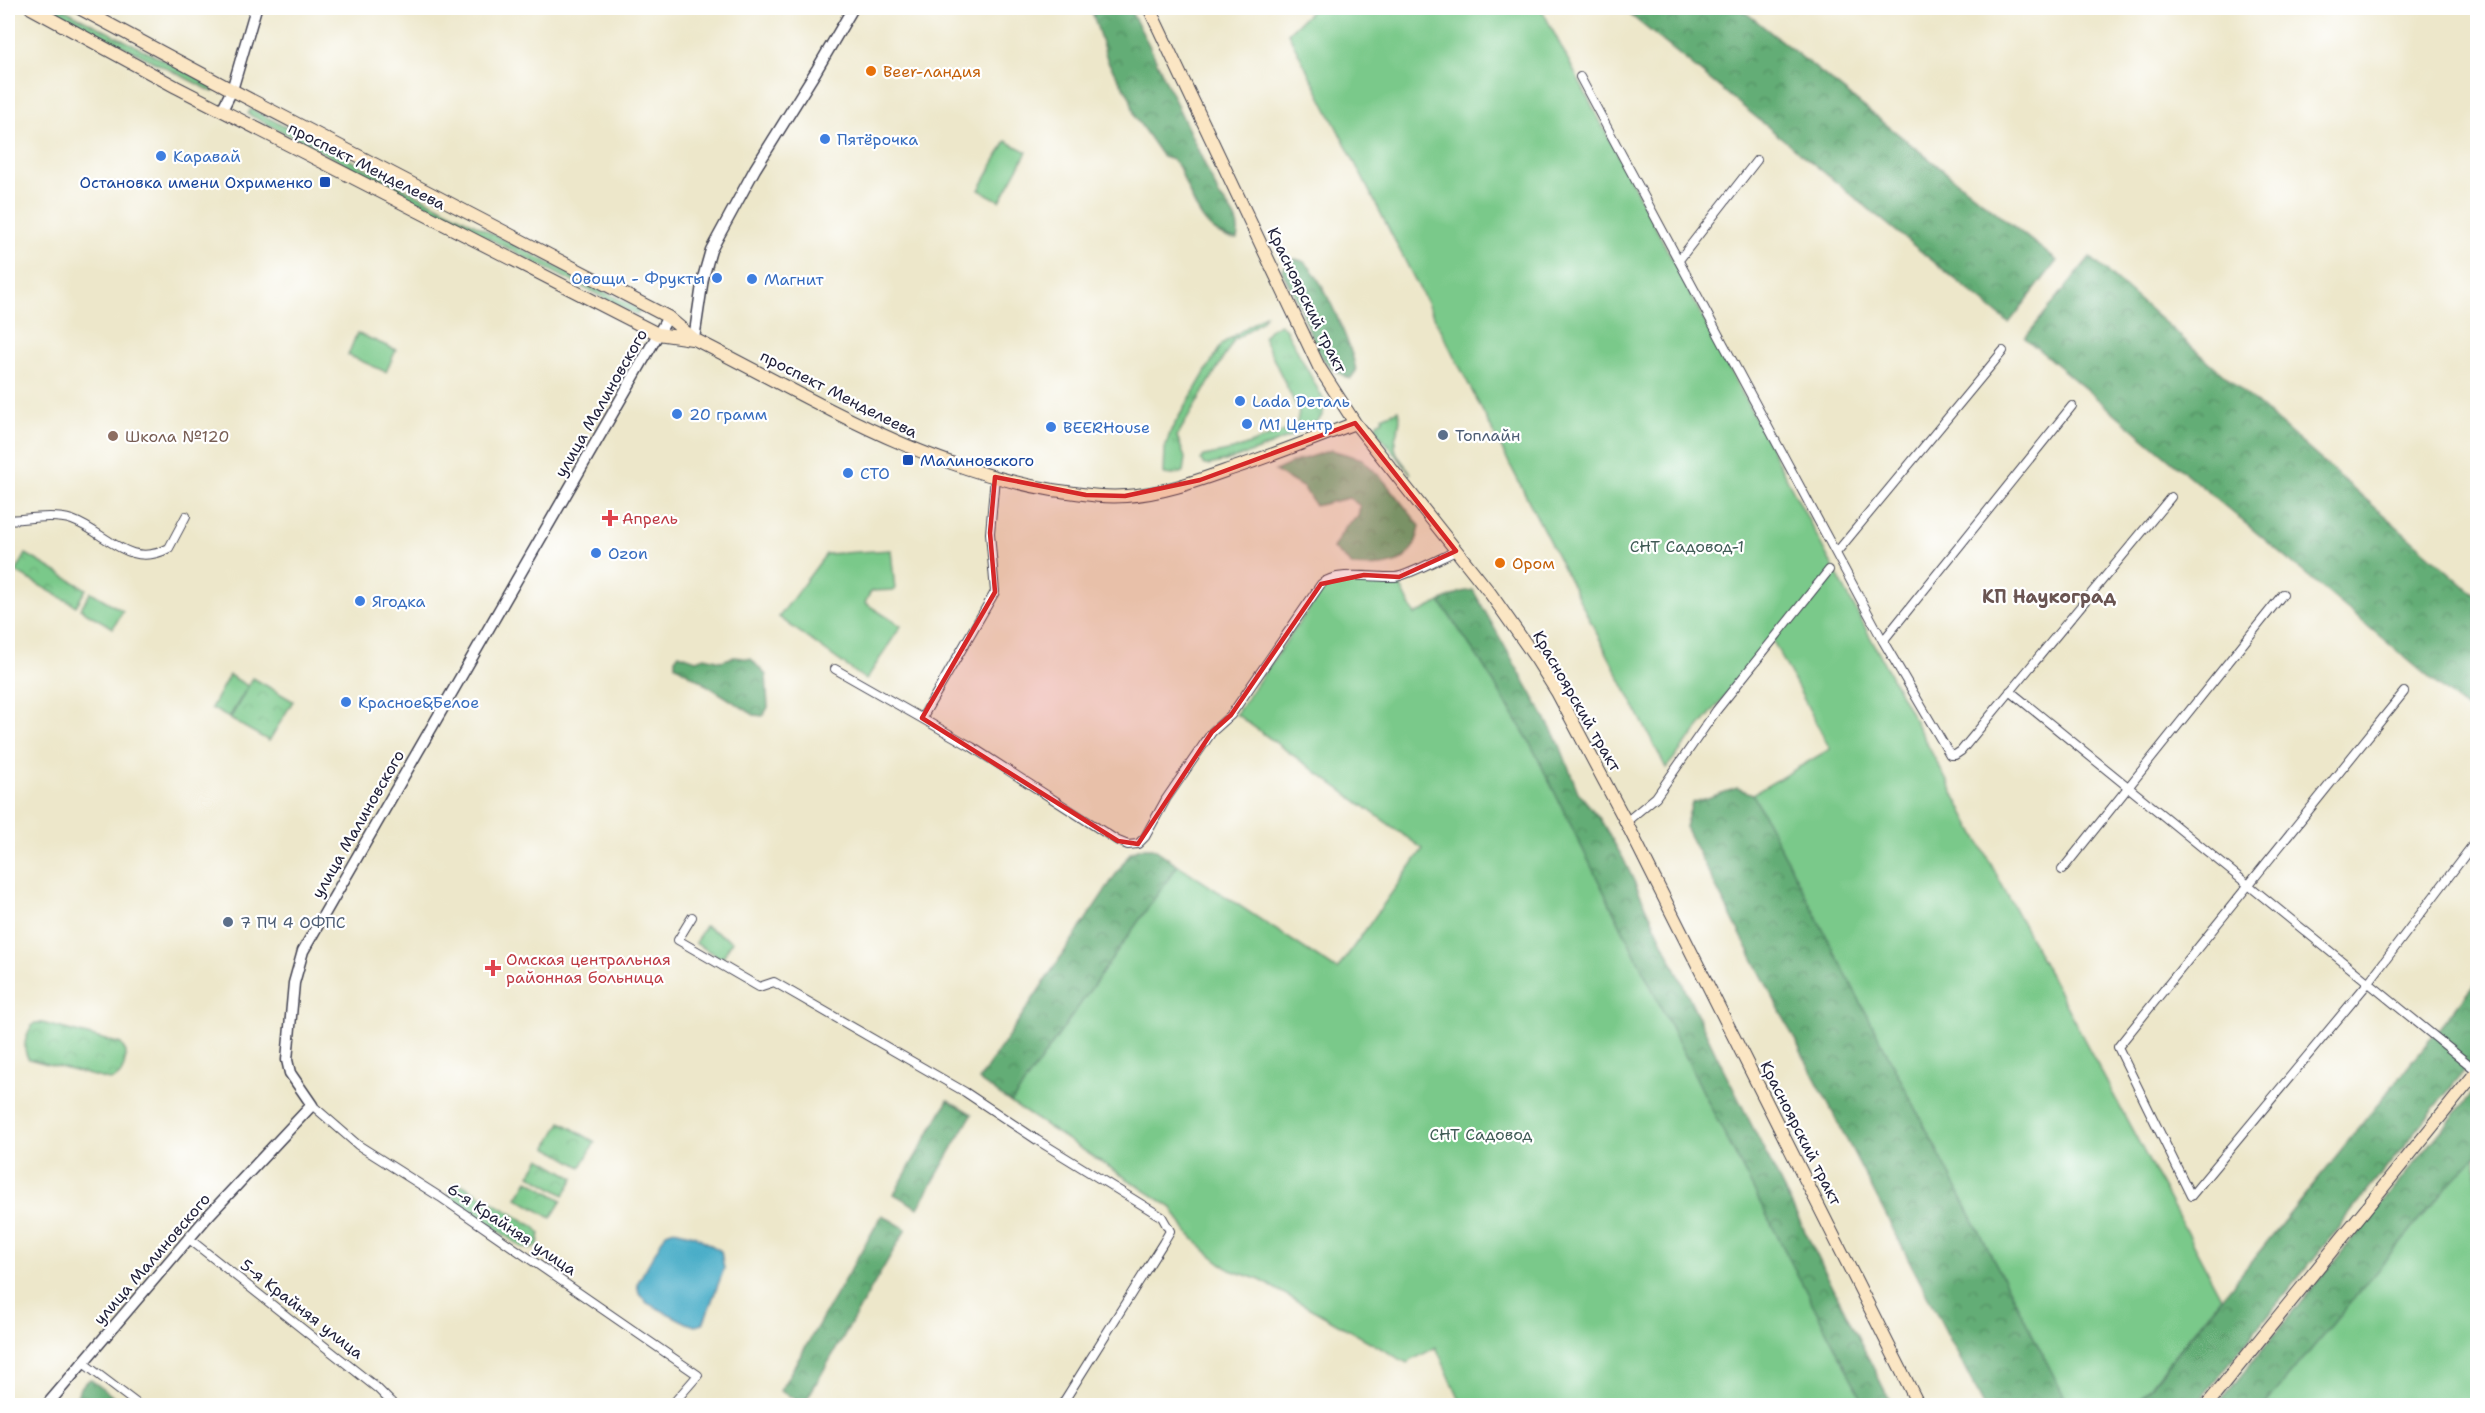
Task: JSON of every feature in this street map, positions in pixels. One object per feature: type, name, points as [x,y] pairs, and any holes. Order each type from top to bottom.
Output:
[{"type":"main road","name":"проспект Менделеева","points":[[31,8],[222,110],[658,334],[694,339]]},
{"type":"main road","name":"проспект Менделеева","points":[[79,8],[668,317],[694,339],[884,437],[954,466],[994,477],[1086,495],[1125,496],[1164,490],[1200,480],[1355,423]]},
{"type":"main road","name":"Красноярский тракт","points":[[1149,8],[1319,367],[1355,423],[1490,593],[1537,660],[1626,822],[1919,1406]]},
{"type":"main road","points":[[2206,1406],[2477,1071]]},
{"type":"street","points":[[222,110],[232,90],[256,8]]},
{"type":"street","points":[[694,339],[703,278],[711,250],[755,169],[853,8]]},
{"type":"street","points":[[1580,77],[1883,641],[1950,755],[1961,751],[2171,497]]},
{"type":"street","points":[[1679,260],[1757,160]]},
{"type":"street","name":"улица Малиновского","points":[[46,1406],[188,1238],[312,1105],[290,1072],[286,1060],[294,983],[303,951],[668,317]]},
{"type":"street","points":[[1836,553],[2003,351]]},
{"type":"street","points":[[1883,641],[2072,406]]},
{"type":"street","points":[[922,718],[995,592],[990,533],[994,477]]},
{"type":"street","points":[[8,520],[55,517],[70,520],[132,553],[151,555],[169,548],[186,516]]},
{"type":"street","points":[[835,669],[972,747],[1118,841],[1128,845],[1138,844],[1145,837],[1166,800],[1212,732],[1231,715],[1326,579],[1364,575],[1399,577],[1456,551]]},
{"type":"street","points":[[1626,822],[1656,797],[1716,711],[1829,570]]},
{"type":"street","points":[[2062,870],[2283,594]]},
{"type":"street","points":[[2010,691],[2130,787],[2248,887],[2477,1071]]},
{"type":"street","points":[[2404,692],[2118,1047],[2191,1196],[2368,982],[2478,838]]},
{"type":"street","points":[[692,917],[678,940],[759,987],[774,982],[965,1092],[1037,1140],[1162,1216],[1170,1231],[1061,1406]]},
{"type":"street","name":"6-я Крайняя улица","points":[[312,1105],[358,1145],[440,1197],[698,1375],[671,1406]]},
{"type":"street","name":"5-я Крайняя улица","points":[[188,1238],[377,1388],[395,1406]]},
{"type":"street","points":[[82,1362],[140,1406]]},
{"type":"highlighted area","points":[[1355,423],[1456,551],[1399,577],[1364,575],[1321,584],[1231,715],[1212,732],[1138,844],[1118,841],[922,718],[995,592],[990,533],[995,477],[1086,495],[1125,496],[1200,480]]},
{"type":"green space","points":[[49,8],[61,8],[216,87],[213,92]]},
{"type":"green space","points":[[1091,8],[1129,8],[1149,45],[1220,197],[1234,216],[1238,227],[1237,239],[1214,231],[1206,223],[1193,202],[1179,167],[1173,160],[1163,157],[1135,117],[1130,97],[1108,62]]},
{"type":"green space","name":"СНТ Садовод-1","points":[[1314,8],[1541,8],[1833,567],[2221,1297],[2135,1405],[2069,1405],[1753,794],[1830,749],[1772,639],[1666,768],[1288,33]]},
{"type":"green space","points":[[1622,8],[1740,8],[2057,261],[2009,323]]},
{"type":"green space","points":[[251,109],[640,310],[637,315],[248,114]]},
{"type":"green space","points":[[1006,141],[1027,152],[1000,201],[979,190]]},
{"type":"green space","points":[[2090,257],[2477,597],[2477,718],[2025,338]]},
{"type":"green space","points":[[1295,259],[1304,262],[1311,269],[1335,313],[1354,361],[1356,371],[1350,379],[1327,363],[1315,347],[1299,304],[1282,270]]},
{"type":"green space","points":[[1265,315],[1262,321],[1234,340],[1177,436],[1185,458],[1183,472],[1173,475],[1164,474],[1165,448],[1171,430],[1222,344]]},
{"type":"green space","points":[[1280,324],[1285,328],[1323,399],[1324,408],[1321,417],[1301,431],[1266,447],[1229,460],[1204,465],[1201,460],[1204,456],[1233,450],[1296,427],[1299,412],[1263,337],[1269,330]]},
{"type":"green space","points":[[357,333],[396,350],[386,372],[348,355]]},
{"type":"green space","points":[[1398,410],[1400,419],[1395,447],[1411,474],[1375,429],[1377,423],[1383,420],[1382,417]]},
{"type":"green space","points":[[1331,450],[1362,459],[1385,482],[1420,526],[1417,540],[1405,557],[1388,565],[1353,566],[1333,548],[1346,526],[1358,516],[1360,506],[1349,498],[1315,506],[1304,488],[1275,471]]},
{"type":"green space","points":[[891,550],[895,590],[871,591],[865,603],[901,626],[866,680],[779,617],[826,554]]},
{"type":"green space","points":[[26,554],[86,589],[76,606],[16,572]]},
{"type":"green space","name":"СНТ Садовод","points":[[1353,579],[1388,579],[1399,583],[1415,615],[1440,602],[1481,662],[1529,741],[1714,1114],[1865,1405],[1462,1405],[1436,1347],[1407,1363],[1260,1280],[1230,1270],[1186,1231],[1172,1208],[1011,1103],[1178,865],[1337,970],[1423,849],[1236,714],[1326,584]]},
{"type":"green space","points":[[1473,590],[1559,743],[1578,792],[1600,819],[1623,858],[1717,1056],[1892,1405],[1865,1405],[1714,1114],[1529,741],[1481,662],[1440,602],[1461,592]]},
{"type":"green space","points":[[91,592],[123,611],[113,628],[80,609]]},
{"type":"green space","points":[[679,654],[696,660],[705,657],[721,661],[734,657],[751,659],[766,675],[768,707],[763,716],[754,715],[675,665],[675,659]]},
{"type":"green space","points":[[229,675],[248,686],[229,718],[211,708]]},
{"type":"green space","points":[[253,678],[293,701],[269,741],[230,719]]},
{"type":"green space","points":[[1737,788],[1753,794],[2069,1405],[1984,1405],[1685,827],[1692,803]]},
{"type":"green space","points":[[1140,848],[1153,848],[1178,865],[1011,1103],[979,1080],[1130,853]]},
{"type":"green space","points":[[705,926],[732,941],[722,959],[695,943]]},
{"type":"green space","points":[[2477,981],[2477,1055],[2196,1405],[2135,1406]]},
{"type":"green space","points":[[35,1023],[121,1044],[126,1052],[120,1074],[109,1080],[29,1059],[25,1050],[26,1040]]},
{"type":"green space","points":[[2477,1087],[2477,1156],[2447,1187],[2265,1405],[2216,1406]]},
{"type":"green space","points":[[948,1100],[972,1114],[918,1208],[894,1194]]},
{"type":"green space","points":[[561,1122],[595,1142],[581,1167],[547,1147]]},
{"type":"green space","points":[[2476,1156],[2477,1405],[2265,1405],[2447,1187]]},
{"type":"green space","points":[[540,1158],[574,1178],[564,1195],[530,1175]]},
{"type":"green space","points":[[528,1180],[562,1200],[551,1218],[517,1198]]},
{"type":"green space","points":[[455,1184],[463,1185],[535,1227],[540,1233],[538,1245],[531,1249],[523,1248],[453,1199],[449,1193]]},
{"type":"green space","points":[[882,1215],[906,1229],[804,1404],[780,1391]]},
{"type":"green space","points":[[90,1379],[124,1405],[74,1405],[80,1388]]},
{"type":"water","points":[[674,1230],[694,1235],[721,1251],[724,1269],[703,1324],[695,1326],[687,1323],[647,1303],[639,1293],[637,1284],[666,1233]]},
{"type":"place","name":"Beer-ландия","points":[[871,71]]},
{"type":"place","name":"Пятёрочка","points":[[825,139]]},
{"type":"place","name":"Каравай","points":[[161,156]]},
{"type":"place","name":"Остановка имени Охрименко","points":[[325,182]]},
{"type":"place","name":"Овощи - Фрукты","points":[[717,278]]},
{"type":"place","name":"Магнит","points":[[752,279]]},
{"type":"place","name":"Lada Dеталь","points":[[1240,401]]},
{"type":"place","name":"20 грамм","points":[[677,414]]},
{"type":"place","name":"М1 Центр","points":[[1247,424]]},
{"type":"place","name":"BEERHouse","points":[[1051,427]]},
{"type":"place","name":"Топлайн","points":[[1443,435]]},
{"type":"place","name":"Школа №120","points":[[113,436]]},
{"type":"place","name":"Малиновского","points":[[908,460]]},
{"type":"place","name":"СТО","points":[[848,473]]},
{"type":"place","name":"Апрель","points":[[610,518]]},
{"type":"place","name":"Ozon","points":[[596,553]]},
{"type":"place","name":"Ором","points":[[1500,563]]},
{"type":"place","name":"Ягодка","points":[[360,601]]},
{"type":"place","name":"Красное&Белое","points":[[346,702]]},
{"type":"place","name":"7 ПЧ 4 ОФПС","points":[[228,922]]},
{"type":"place","name":"Омская центральная районная больница","points":[[493,968]]},
{"type":"district","name":"КП Наукоград","points":[[2049,597]]}]
